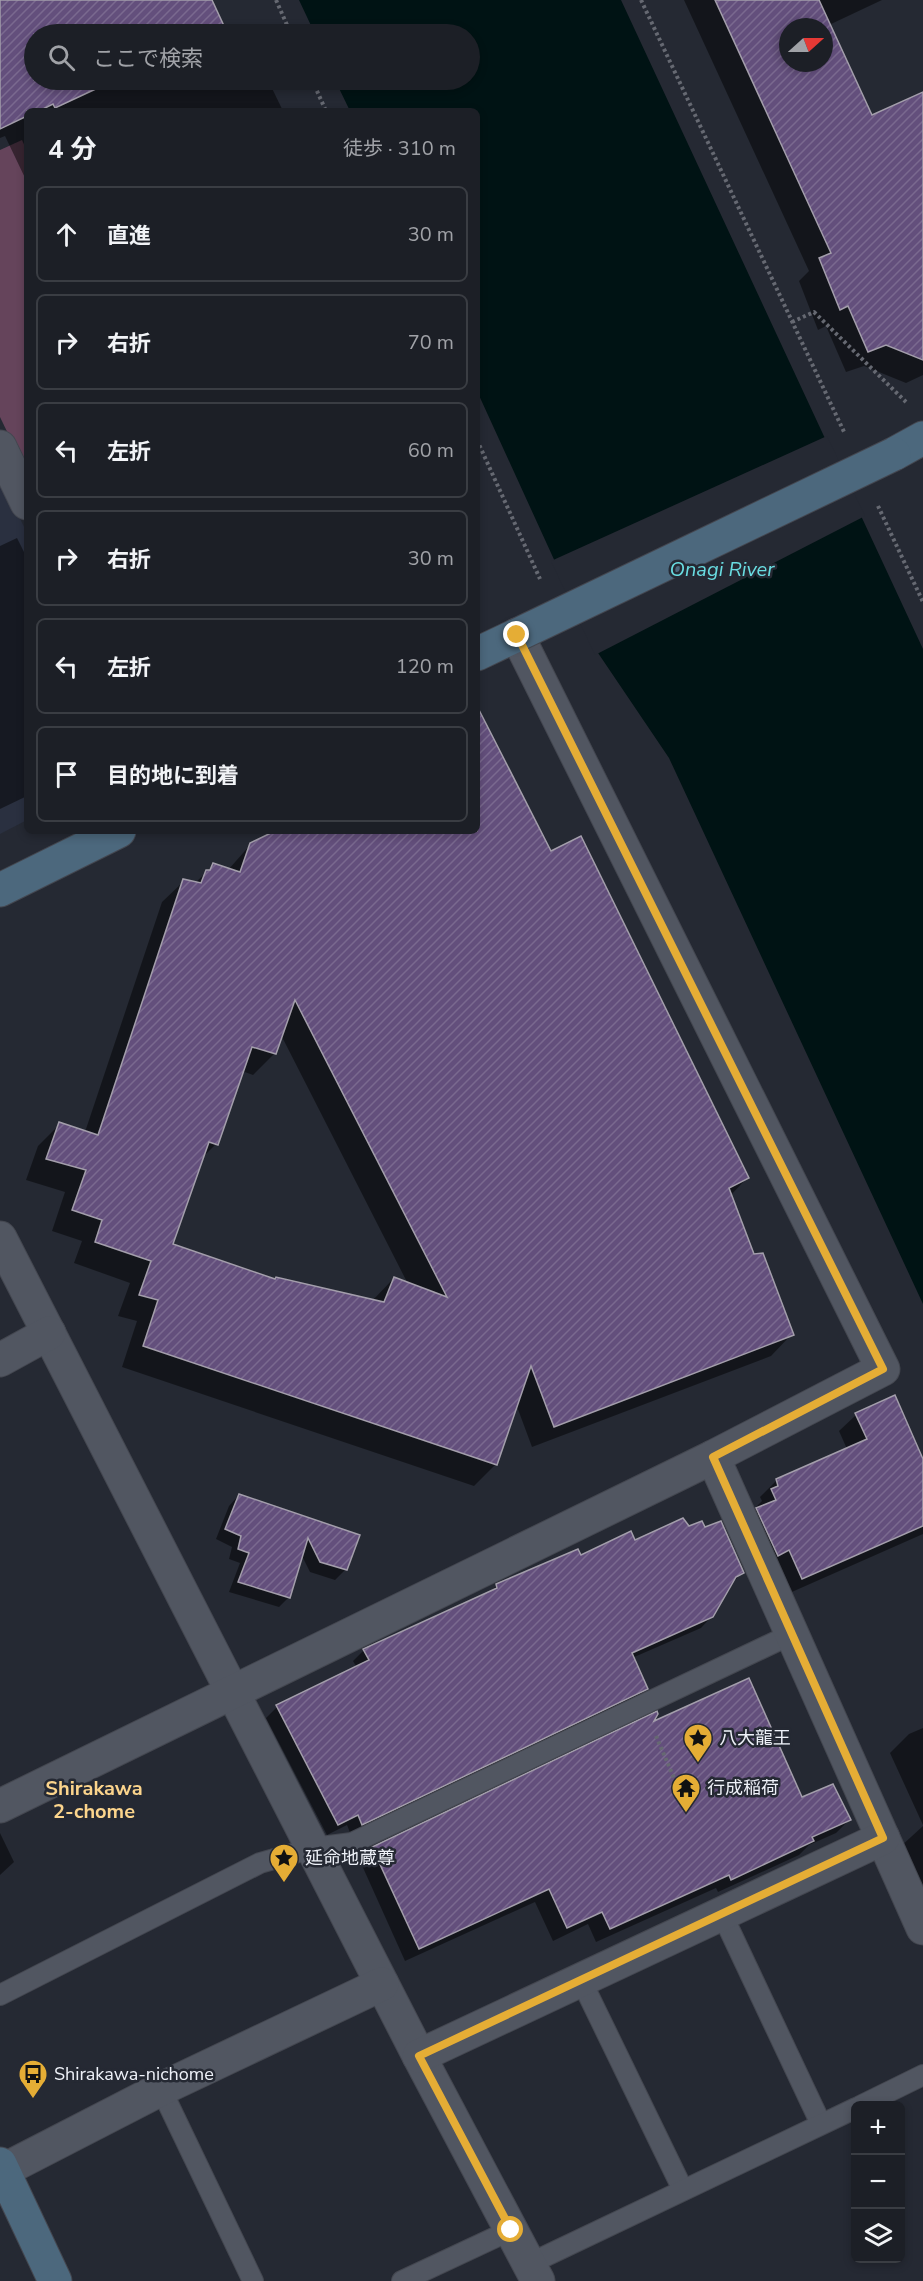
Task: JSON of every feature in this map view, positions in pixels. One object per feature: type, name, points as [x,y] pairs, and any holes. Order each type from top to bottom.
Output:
[{"type":"street","points":[[480,653],[923,438]]},
{"type":"street","points":[[0,447],[24,498]]},
{"type":"street","points":[[0,1806],[713,1457],[883,1369],[517,635]]},
{"type":"street","points":[[0,890],[112,834]]},
{"type":"street","points":[[0,1238],[419,2056],[533,2272]]},
{"type":"street","points":[[0,1360],[49,1333]]},
{"type":"street","points":[[713,1457],[923,1928]]},
{"type":"street","points":[[419,2056],[883,1838]]},
{"type":"street","points":[[55,2281],[1,2169],[161,2089],[382,1984]]},
{"type":"lane","points":[[0,1995],[260,1863],[313,1848],[352,1843],[792,1634]]},
{"type":"lane","points":[[722,1914],[821,2124]]},
{"type":"lane","points":[[581,1980],[683,2190]]},
{"type":"lane","points":[[870,2101],[923,2075]]},
{"type":"lane","points":[[161,2089],[253,2281]]},
{"type":"lane","points":[[533,2272],[683,2190],[851,2110]]},
{"type":"lane","points":[[402,2281],[511,2230]]},
{"type":"path","points":[[276,0],[287,24]]},
{"type":"path","points":[[641,0],[849,443]]},
{"type":"path","points":[[317,90],[325,108]]},
{"type":"path","points":[[792,322],[814,312],[910,406]]},
{"type":"path","points":[[874,496],[923,602]]},
{"type":"path","points":[[643,1705],[676,1785]]},
{"type":"shaded area","points":[[22,140],[24,144],[24,467],[0,417],[0,150]]},
{"type":"shaded area","points":[[0,477],[24,527],[24,822],[0,834]]},
{"type":"water","name":"Onagi River","points":[[299,0],[621,0],[923,649],[923,1304],[669,758],[594,647],[480,398],[480,108],[349,108],[340,90],[480,90],[480,24],[310,24]]},
{"type":"pier","points":[[827,436],[865,516],[595,655],[551,561]]},
{"type":"building","points":[[0,0],[212,0],[223,24],[24,24],[24,90],[94,90],[55,108],[53,104],[45,108],[24,108],[24,117],[0,129]]},
{"type":"building","points":[[715,0],[819,0],[827,18],[779,18],[779,72],[833,72],[833,30],[872,115],[923,92],[923,360],[886,345],[868,352],[848,306],[840,310],[819,258],[831,253]]},
{"type":"building","points":[[480,712],[551,851],[581,836],[749,1178],[729,1188],[754,1254],[763,1253],[794,1335],[554,1427],[531,1366],[497,1465],[143,1346],[158,1300],[139,1295],[151,1261],[95,1242],[102,1220],[72,1210],[86,1170],[46,1159],[59,1122],[98,1135],[183,879],[201,883],[206,870],[210,870],[213,863],[240,872],[250,843],[269,834],[480,834]],"holes":[[[295,1000],[447,1297],[394,1277],[384,1302],[276,1277],[275,1279],[173,1244],[209,1142],[218,1145],[252,1047],[276,1054]]]},
{"type":"building","points":[[895,1395],[923,1459],[923,1526],[802,1579],[789,1550],[778,1556],[756,1508],[776,1500],[771,1489],[778,1486],[776,1479],[867,1439],[855,1413]]},
{"type":"building","points":[[239,1494],[360,1535],[347,1570],[320,1562],[308,1538],[290,1598],[238,1582],[249,1553],[238,1549],[241,1536],[225,1529]]},
{"type":"building","points":[[683,1518],[689,1526],[702,1521],[705,1527],[721,1521],[744,1573],[736,1577],[713,1617],[632,1653],[648,1689],[362,1825],[358,1815],[338,1825],[276,1705],[369,1660],[363,1649],[497,1588],[496,1584],[578,1549],[581,1555],[631,1531],[635,1540]]},
{"type":"building","points":[[749,1678],[802,1797],[833,1784],[851,1820],[812,1837],[814,1841],[731,1880],[729,1875],[610,1929],[602,1912],[567,1928],[549,1889],[419,1949],[372,1847],[657,1711],[658,1714],[654,1721]]},
{"type":"place","name":"八大龍王","points":[[698,1764]]},
{"type":"place","name":"行成稲荷","points":[[686,1814]]},
{"type":"place","name":"延命地蔵尊","points":[[284,1884]]},
{"type":"place","name":"Shirakawa-nichome","points":[[33,2100]]},
{"type":"district","name":"Shirakawa 2-chome","points":[[94,1800]]},
{"type":"route","points":[[511,2230],[419,2056],[883,1838],[713,1457],[883,1369],[517,635]]}]
